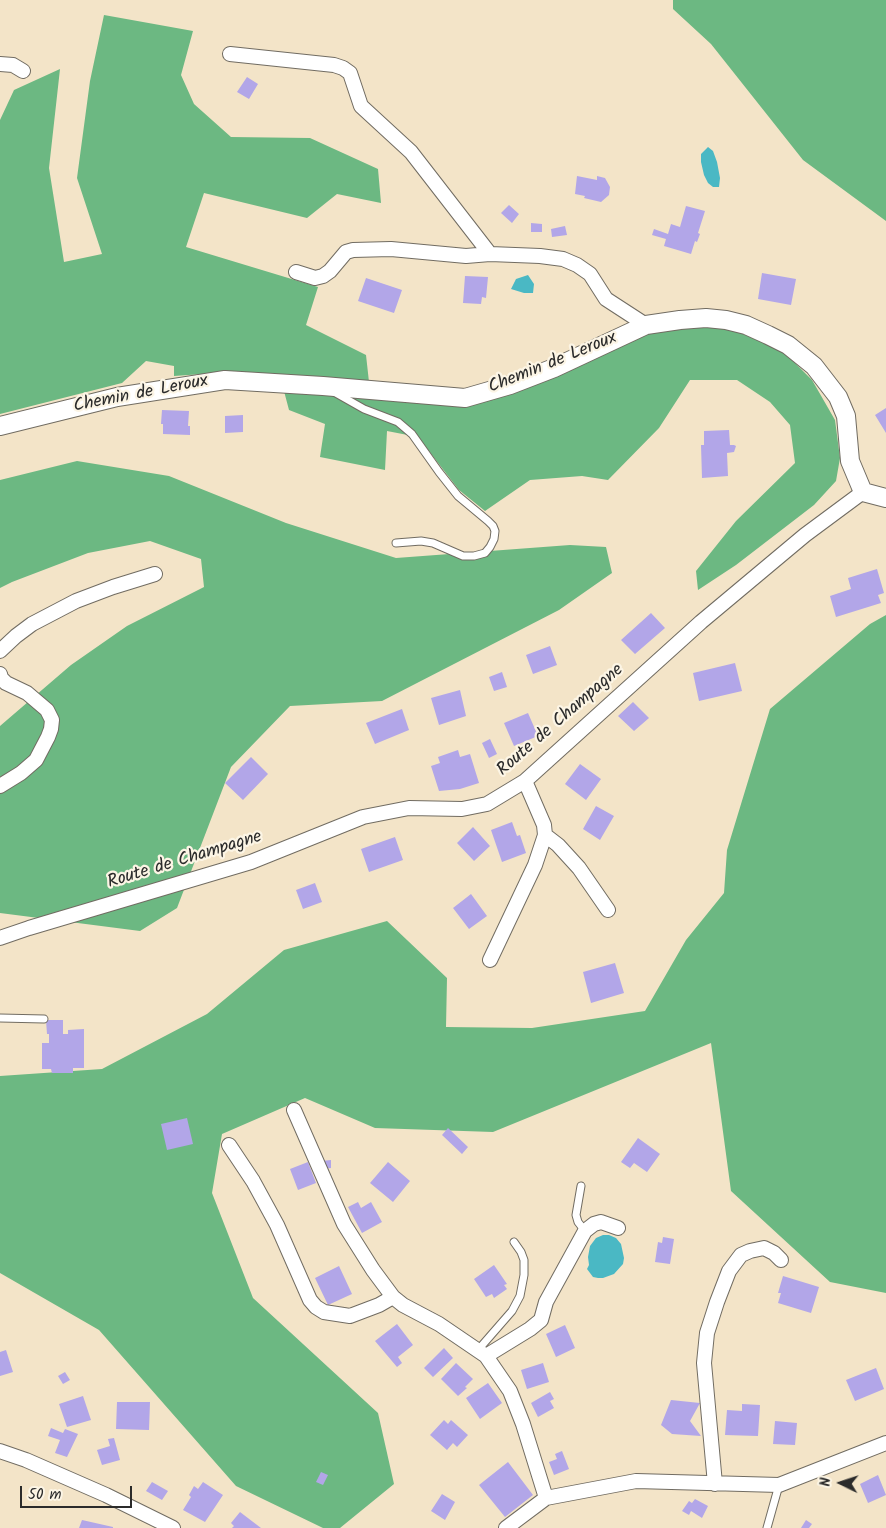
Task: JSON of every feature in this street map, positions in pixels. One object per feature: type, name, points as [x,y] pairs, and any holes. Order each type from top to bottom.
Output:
[{"type":"street","points":[[230,54],[334,65],[350,73],[361,106],[411,152],[490,254]]},
{"type":"street","points":[[0,64],[13,65],[23,70]]},
{"type":"street","points":[[296,272],[315,278],[323,276],[330,271],[346,252],[353,250],[392,249],[466,256],[490,254],[564,259],[577,264],[590,274],[606,299],[646,325]]},
{"type":"street","name":"Chemin de Leroux","points":[[0,426],[117,397],[225,380],[465,398],[510,385],[554,368],[646,325],[706,318],[746,325],[788,345],[806,358],[828,382],[838,397],[846,416],[850,461],[863,492]]},
{"type":"street","points":[[863,492],[886,498]]},
{"type":"street","name":"Route de Champagne","points":[[0,938],[251,862],[363,817],[409,808],[462,809],[487,804],[525,781],[701,622],[805,535],[863,492]]},
{"type":"street","points":[[0,651],[32,624],[76,601],[155,574]]},
{"type":"street","points":[[0,674],[6,683],[27,693],[47,710],[52,720],[48,736],[36,760],[21,773],[0,786]]},
{"type":"street","points":[[490,960],[535,865],[546,835],[544,825],[525,781]]},
{"type":"street","points":[[546,835],[579,868],[608,910]]},
{"type":"street","points":[[294,1110],[344,1224],[372,1270],[393,1297],[403,1305],[439,1324],[482,1353],[510,1391],[523,1424],[546,1498]]},
{"type":"street","points":[[229,1145],[253,1181],[277,1225],[310,1300],[316,1307],[324,1312],[350,1316],[393,1297]]},
{"type":"street","points":[[482,1353],[530,1330],[541,1320],[546,1302],[585,1231],[594,1224],[601,1222],[618,1228]]},
{"type":"street","points":[[715,1484],[704,1363],[709,1325],[716,1302],[729,1272],[741,1255],[764,1248],[774,1253],[781,1260]]},
{"type":"street","points":[[506,1528],[546,1498],[636,1481],[779,1485],[886,1443]]},
{"type":"street","points":[[0,1451],[26,1460],[106,1495],[173,1528]]},
{"type":"lane","points":[[323,386],[364,409],[398,422],[412,434],[458,496],[493,526],[495,531],[494,539],[485,553],[474,556],[463,556],[433,543],[421,541],[396,543]]},
{"type":"lane","points":[[0,1018],[44,1020]]},
{"type":"lane","points":[[581,1186],[576,1215],[578,1222],[585,1231]]},
{"type":"lane","points":[[482,1353],[512,1311],[520,1296],[524,1275],[524,1260],[514,1242]]},
{"type":"lane","points":[[767,1528],[779,1485]]},
{"type":"green space","points":[[673,0],[886,0],[886,221],[803,160],[711,44],[673,9]]},
{"type":"green space","points":[[104,15],[193,31],[181,75],[194,104],[231,137],[310,138],[378,169],[381,203],[337,194],[307,218],[204,193],[186,247],[318,287],[306,325],[366,355],[369,382],[465,404],[646,331],[700,324],[734,330],[784,352],[812,380],[835,420],[840,458],[836,481],[814,505],[736,565],[698,590],[696,571],[736,521],[795,463],[790,425],[770,402],[737,380],[690,380],[659,428],[608,480],[582,476],[530,480],[485,511],[459,490],[418,437],[387,431],[385,470],[320,457],[325,424],[289,410],[280,376],[232,372],[174,376],[174,366],[146,361],[122,383],[0,414],[0,120],[14,90],[60,69],[49,168],[64,262],[102,254],[77,178],[90,81]]},
{"type":"green space","points":[[77,461],[169,476],[286,523],[396,558],[570,545],[606,547],[612,573],[559,610],[382,701],[290,706],[231,767],[177,908],[140,931],[0,913],[0,726],[71,665],[127,626],[204,587],[201,559],[150,541],[88,553],[0,588],[0,480]]},
{"type":"green space","points":[[886,615],[886,1293],[830,1282],[731,1191],[711,1043],[493,1132],[375,1128],[305,1098],[222,1134],[212,1193],[253,1298],[378,1413],[394,1484],[340,1528],[323,1528],[236,1486],[99,1330],[0,1273],[0,1076],[102,1069],[207,1014],[284,950],[387,921],[447,978],[446,1027],[532,1028],[645,1011],[686,940],[724,893],[727,850],[770,709],[870,624]]},
{"type":"water","points":[[708,147],[713,151],[717,162],[720,178],[719,187],[713,187],[708,183],[704,175],[701,154]]},
{"type":"water","points":[[528,275],[534,284],[533,293],[524,293],[511,289],[516,279]]},
{"type":"water","points":[[603,1235],[616,1238],[621,1244],[624,1258],[623,1264],[614,1274],[598,1278],[593,1277],[587,1269],[589,1265],[588,1257],[590,1246],[596,1238]]},
{"type":"building","points":[[247,77],[258,84],[249,99],[237,92]]},
{"type":"building","points":[[577,176],[597,180],[597,176],[605,178],[610,187],[609,195],[601,202],[575,194]]},
{"type":"building","points":[[509,205],[519,214],[512,223],[501,213]]},
{"type":"building","points":[[686,206],[705,211],[698,233],[700,234],[697,242],[695,241],[691,254],[664,246],[666,239],[652,235],[654,229],[668,234],[671,224],[680,227]]},
{"type":"building","points":[[531,223],[542,224],[542,232],[531,232]]},
{"type":"building","points":[[565,226],[567,235],[552,237],[551,229]]},
{"type":"building","points":[[762,273],[796,279],[791,305],[758,299]]},
{"type":"building","points":[[465,276],[488,277],[486,298],[482,297],[481,304],[463,303]]},
{"type":"building","points":[[366,278],[402,290],[394,313],[358,301]]},
{"type":"building","points":[[886,408],[886,433],[875,415]]},
{"type":"building","points":[[162,410],[189,411],[188,426],[190,426],[190,435],[163,434],[163,424],[161,424]]},
{"type":"building","points":[[243,415],[243,432],[225,433],[225,416]]},
{"type":"building","points":[[729,430],[730,445],[736,446],[734,452],[727,453],[728,476],[702,478],[701,445],[704,445],[704,431]]},
{"type":"building","points":[[877,569],[884,593],[878,595],[881,603],[836,617],[830,596],[851,589],[848,578]]},
{"type":"building","points":[[651,613],[665,628],[635,654],[621,640]]},
{"type":"building","points":[[550,646],[557,665],[533,674],[526,655]]},
{"type":"building","points":[[735,663],[742,691],[699,701],[693,673]]},
{"type":"building","points":[[502,672],[507,687],[494,691],[489,677]]},
{"type":"building","points":[[460,690],[466,716],[439,725],[431,698]]},
{"type":"building","points":[[633,702],[649,718],[634,731],[618,716]]},
{"type":"building","points":[[402,709],[409,730],[375,744],[366,723]]},
{"type":"building","points":[[528,713],[538,736],[514,746],[504,723]]},
{"type":"building","points":[[490,739],[497,754],[489,758],[482,743]]},
{"type":"building","points":[[458,750],[460,757],[470,754],[479,783],[460,789],[439,791],[431,766],[440,763],[438,757]]},
{"type":"building","points":[[251,757],[268,774],[243,800],[225,783]]},
{"type":"building","points":[[580,764],[601,779],[586,800],[565,784]]},
{"type":"building","points":[[596,806],[614,816],[600,840],[583,829]]},
{"type":"building","points":[[512,822],[517,836],[520,835],[526,853],[502,862],[491,830]]},
{"type":"building","points":[[473,827],[490,846],[474,861],[457,843]]},
{"type":"building","points":[[395,837],[403,860],[369,872],[361,849]]},
{"type":"building","points":[[315,883],[322,902],[303,909],[296,890]]},
{"type":"building","points":[[471,894],[487,916],[469,929],[453,908]]},
{"type":"building","points":[[615,963],[624,993],[591,1003],[583,972]]},
{"type":"building","points":[[46,1020],[63,1020],[63,1034],[68,1034],[68,1030],[84,1029],[84,1068],[73,1068],[73,1073],[52,1073],[51,1069],[42,1069],[42,1043],[49,1043]]},
{"type":"building","points":[[187,1118],[193,1144],[167,1150],[161,1124]]},
{"type":"building","points":[[448,1128],[468,1147],[462,1154],[442,1135]]},
{"type":"building","points":[[638,1138],[660,1154],[647,1172],[634,1163],[630,1168],[621,1162]]},
{"type":"building","points":[[331,1160],[331,1168],[323,1169],[321,1161]]},
{"type":"building","points":[[308,1162],[316,1183],[298,1190],[290,1169]]},
{"type":"building","points":[[388,1162],[410,1181],[393,1202],[370,1183]]},
{"type":"building","points":[[358,1202],[361,1208],[371,1202],[382,1222],[362,1233],[348,1207]]},
{"type":"building","points":[[663,1237],[674,1239],[670,1264],[655,1262],[658,1242],[662,1243]]},
{"type":"building","points":[[494,1265],[507,1284],[504,1285],[507,1289],[494,1298],[492,1294],[486,1297],[474,1279]]},
{"type":"building","points":[[339,1266],[352,1294],[328,1305],[315,1278]]},
{"type":"building","points":[[783,1276],[819,1287],[811,1313],[778,1303],[781,1293],[778,1293]]},
{"type":"building","points":[[397,1324],[413,1345],[398,1357],[402,1363],[397,1367],[375,1341]]},
{"type":"building","points":[[565,1325],[575,1348],[556,1357],[546,1334]]},
{"type":"building","points":[[444,1348],[453,1358],[433,1377],[424,1368]]},
{"type":"building","points":[[6,1350],[13,1372],[0,1376],[0,1352]]},
{"type":"building","points":[[456,1363],[473,1379],[458,1396],[441,1379]]},
{"type":"building","points":[[543,1363],[549,1382],[527,1389],[521,1370]]},
{"type":"building","points":[[876,1368],[884,1389],[855,1401],[846,1380]]},
{"type":"building","points":[[65,1372],[70,1380],[63,1384],[58,1376]]},
{"type":"building","points":[[488,1383],[502,1403],[480,1419],[466,1398]]},
{"type":"building","points":[[550,1392],[554,1399],[550,1401],[554,1408],[538,1417],[531,1403]]},
{"type":"building","points":[[83,1396],[91,1420],[67,1427],[59,1404]]},
{"type":"building","points":[[671,1400],[700,1403],[690,1421],[701,1436],[672,1434],[661,1425]]},
{"type":"building","points":[[117,1402],[150,1402],[149,1430],[116,1429]]},
{"type":"building","points":[[742,1404],[760,1405],[758,1436],[725,1435],[727,1410],[742,1411]]},
{"type":"building","points":[[444,1420],[448,1424],[451,1420],[468,1435],[457,1447],[453,1443],[447,1450],[430,1435]]},
{"type":"building","points":[[775,1421],[797,1423],[795,1445],[773,1444]]},
{"type":"building","points":[[51,1428],[63,1433],[65,1429],[78,1434],[67,1457],[55,1453],[60,1440],[48,1436]]},
{"type":"building","points":[[114,1438],[120,1460],[102,1465],[97,1450],[110,1446],[108,1439]]},
{"type":"building","points":[[562,1451],[569,1469],[554,1475],[549,1462],[557,1459],[555,1454]]},
{"type":"building","points":[[508,1462],[533,1495],[505,1517],[479,1485]]},
{"type":"building","points":[[321,1472],[328,1475],[323,1485],[316,1482]]},
{"type":"building","points":[[878,1475],[886,1495],[868,1503],[860,1484]]},
{"type":"building","points":[[152,1482],[168,1491],[162,1500],[146,1491]]},
{"type":"building","points":[[203,1482],[223,1495],[205,1522],[183,1510],[191,1497],[189,1495],[194,1486],[198,1489]]},
{"type":"building","points":[[442,1494],[455,1502],[445,1520],[431,1511]]},
{"type":"building","points":[[695,1499],[708,1506],[702,1518],[691,1511],[689,1515],[682,1511],[689,1501],[692,1503]]},
{"type":"building","points":[[240,1512],[261,1528],[232,1528],[234,1526],[231,1523]]},
{"type":"building","points":[[82,1520],[113,1527],[113,1528],[79,1528]]},
{"type":"building","points":[[806,1520],[812,1524],[809,1528],[801,1528]]}]
